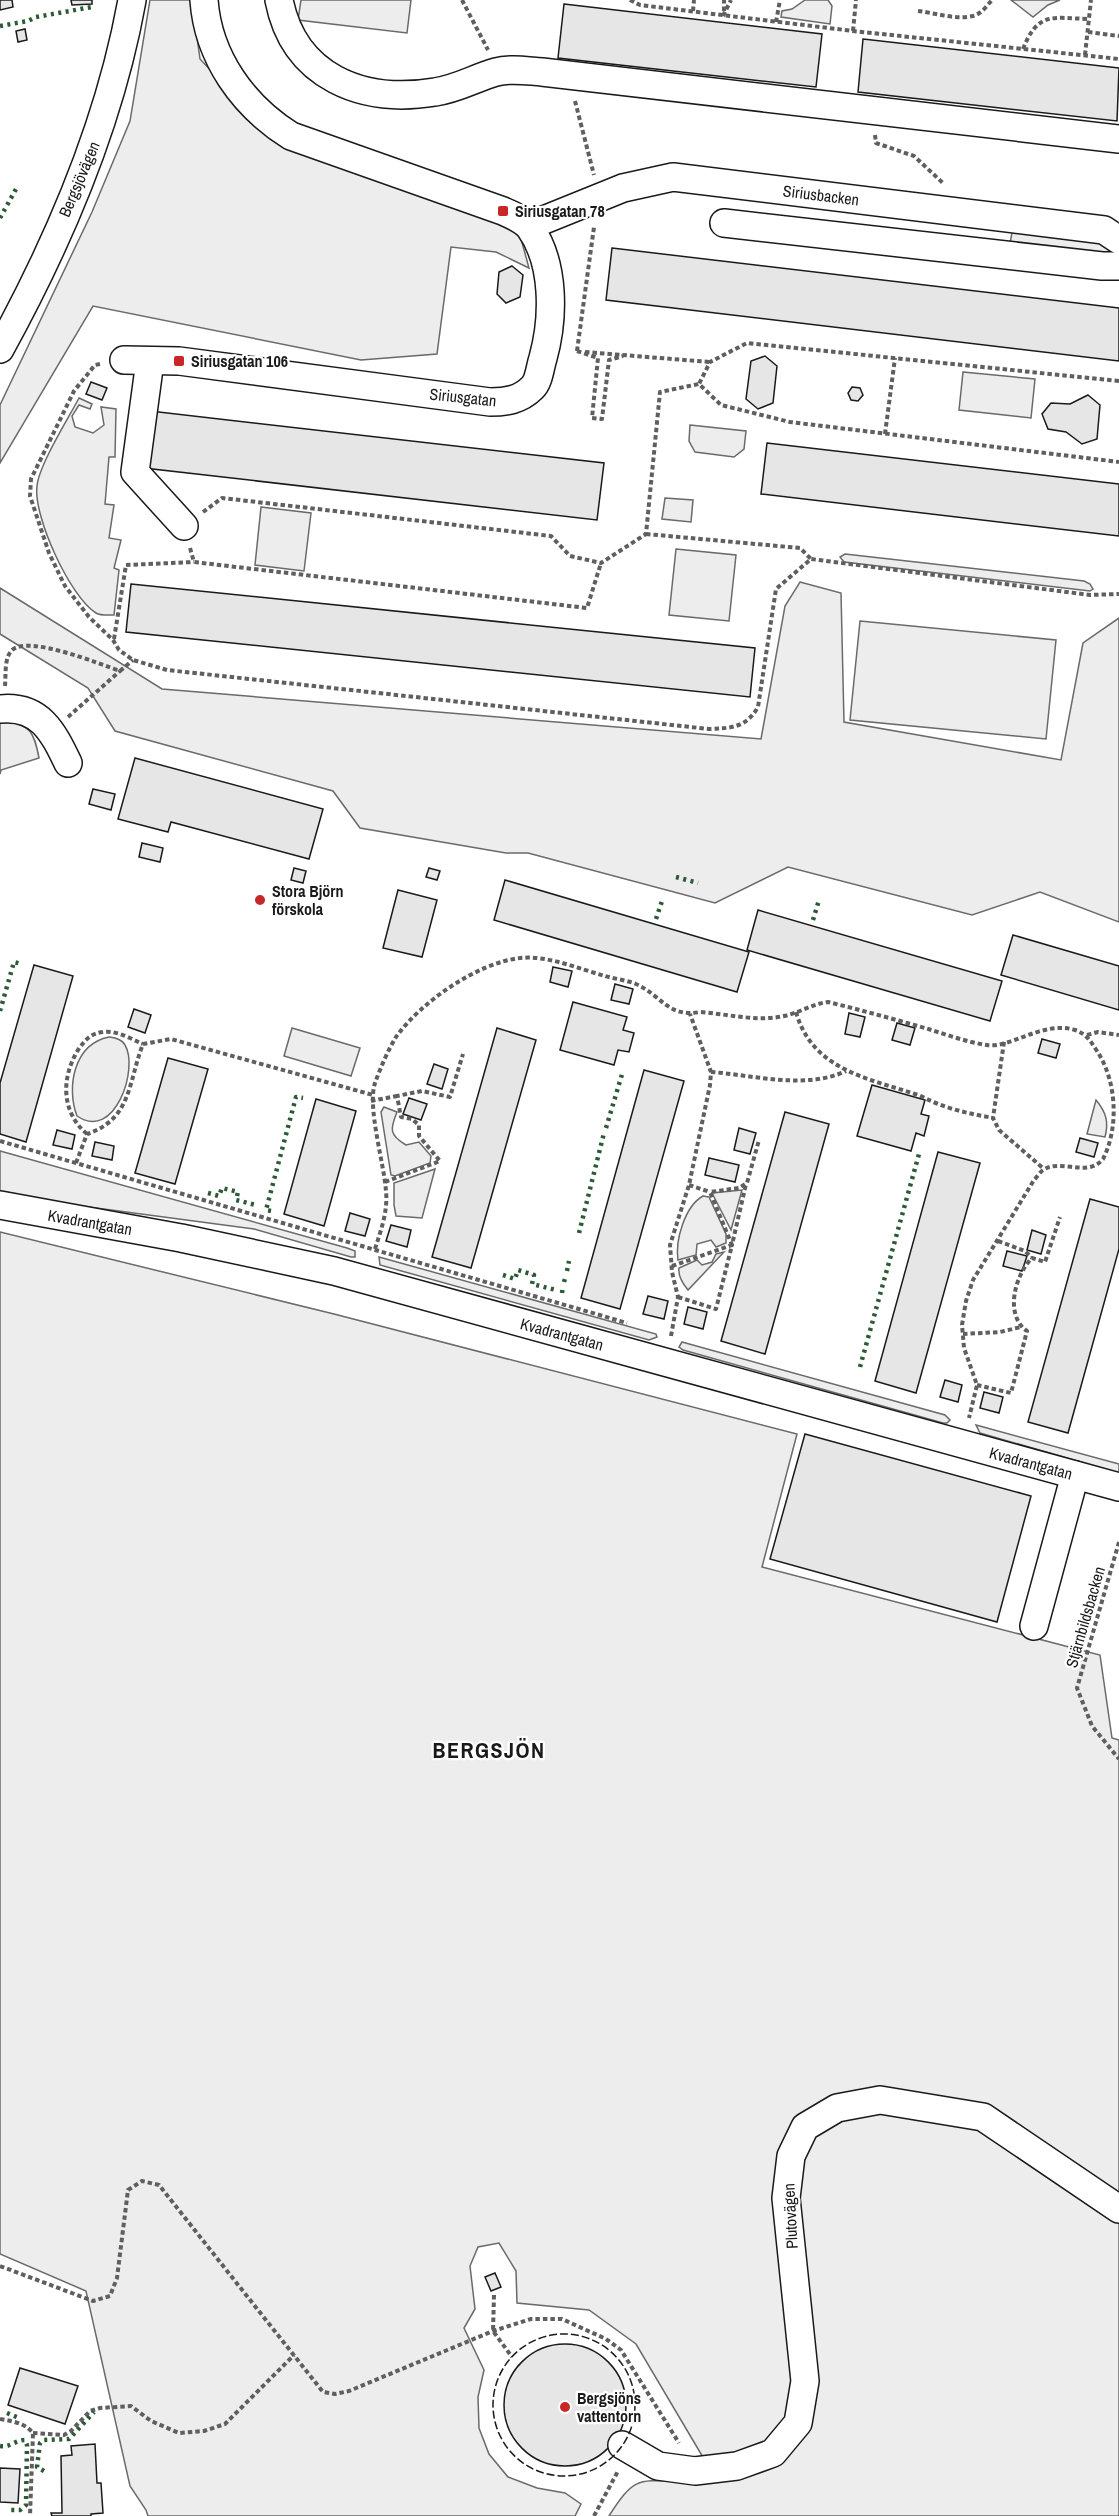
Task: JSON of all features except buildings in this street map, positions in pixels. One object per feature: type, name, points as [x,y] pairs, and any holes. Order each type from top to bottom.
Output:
[{"type":"street","name":"Bergsjövägen","points":[[0,349],[48,252],[91,155],[117,72],[132,0]]},
{"type":"street","points":[[204,0],[210,35],[220,61],[249,103],[270,123],[291,136],[447,189],[503,211],[529,226]]},
{"type":"street","points":[[279,0],[283,22],[301,52],[323,72],[346,85],[374,93],[405,95],[434,93],[459,87],[497,72],[512,70],[1119,139]]},
{"type":"street","name":"Siriusbacken","points":[[529,226],[610,200],[623,188],[673,177],[1104,230],[1119,240]]},
{"type":"street","points":[[724,223],[1102,266],[1119,266]]},
{"type":"street","name":"Siriusgatan","points":[[137,360],[179,361],[490,402],[509,401],[522,396],[535,386],[546,348],[550,293],[546,264],[529,226]]},
{"type":"street","points":[[137,360],[135,472],[184,525]]},
{"type":"street","points":[[1,709],[31,712],[52,732],[68,763]]},
{"type":"street","name":"Kvadrantgatan","points":[[0,1205],[181,1238],[334,1271],[1119,1487]]},
{"type":"street","points":[[1034,1626],[1075,1474]]},
{"type":"street","name":"Plutovägen","points":[[626,2447],[658,2466],[695,2471],[736,2466],[773,2453],[798,2423],[806,2381],[786,2198],[791,2156],[805,2127],[837,2108],[880,2100],[983,2117],[1119,2209]]},
{"type":"path","points":[[462,0],[470,12],[497,72]]},
{"type":"path","points":[[630,0],[640,5],[693,12],[1119,59]]},
{"type":"path","points":[[693,12],[694,0]]},
{"type":"path","points":[[723,15],[724,0]]},
{"type":"path","points":[[723,15],[731,0]]},
{"type":"path","points":[[776,22],[780,0]]},
{"type":"path","points":[[853,31],[856,0]]},
{"type":"path","points":[[918,10],[951,16],[973,16],[981,12],[992,0]]},
{"type":"path","points":[[1085,55],[1091,0]]},
{"type":"path","points":[[1023,49],[1031,29],[1037,23],[1060,18],[1089,19]]},
{"type":"path","points":[[1088,32],[1119,36]]},
{"type":"path","points":[[568,75],[610,200],[577,351]]},
{"type":"path","points":[[873,111],[876,143],[914,156],[959,198],[964,213]]},
{"type":"path","points":[[577,351],[710,362],[747,343],[1119,381]]},
{"type":"path","points":[[577,351],[598,358],[592,418],[602,419],[609,360],[623,356]]},
{"type":"path","points":[[885,434],[895,358]]},
{"type":"path","points":[[137,360],[95,365],[74,392],[31,479],[30,496],[49,553],[65,586],[89,617],[114,640],[119,650],[133,660],[167,670],[553,714],[709,729],[733,728],[751,719],[758,707],[776,589],[811,559]]},
{"type":"path","points":[[699,384],[710,362]]},
{"type":"path","points":[[699,384],[721,405],[790,422],[1119,462]]},
{"type":"path","points":[[646,534],[660,392],[699,384]]},
{"type":"path","points":[[194,562],[184,525],[222,498],[551,536],[570,555],[601,563]]},
{"type":"path","points":[[114,640],[126,565],[194,562],[587,608],[601,563],[646,534],[800,548],[811,559],[1090,595],[1119,594]]},
{"type":"path","points":[[1,709],[6,662],[13,649],[21,645],[71,654],[120,671]]},
{"type":"path","points":[[76,710],[133,660]]},
{"type":"path","points":[[375,1249],[385,1210],[385,1182],[371,1101],[375,1083],[395,1039],[408,1022],[453,984],[484,967],[523,958],[548,960],[636,984],[677,1012],[690,1014],[700,1012],[765,1018],[796,1012],[828,1002],[989,1046],[1052,1029],[1073,1029],[1087,1035],[1111,1075],[1117,1098],[1118,1118],[1113,1141],[1103,1160],[1088,1167],[1058,1166],[1044,1169],[1034,1180],[972,1280],[962,1325],[969,1367],[977,1385],[969,1418],[980,1421]]},
{"type":"path","points":[[796,1012],[801,1031],[820,1052],[846,1071],[863,1079],[918,1094],[941,1105],[993,1119]]},
{"type":"path","points":[[671,1336],[678,1297],[670,1245],[689,1185],[711,1072],[690,1014]]},
{"type":"path","points":[[87,1134],[71,1117],[66,1099],[66,1078],[71,1062],[81,1046],[92,1034],[106,1031],[143,1044],[171,1039],[373,1095]]},
{"type":"path","points":[[1087,1035],[1098,1032],[1119,1035]]},
{"type":"path","points":[[1004,1042],[993,1119],[999,1130],[1044,1169]]},
{"type":"path","points":[[87,1134],[99,1130],[115,1119],[124,1106],[131,1086],[134,1066],[143,1044]]},
{"type":"path","points":[[371,1101],[422,1091],[450,1096],[463,1054]]},
{"type":"path","points":[[711,1072],[780,1080],[836,1076],[846,1071]]},
{"type":"path","points":[[385,1182],[440,1161],[419,1136],[419,1125],[412,1119],[401,1117],[397,1096]]},
{"type":"path","points":[[76,1163],[87,1134]]},
{"type":"path","points":[[678,1297],[716,1309],[759,1140]]},
{"type":"path","points":[[0,1142],[637,1326]]},
{"type":"path","points":[[689,1185],[710,1192],[739,1188],[747,1183]]},
{"type":"path","points":[[710,1192],[732,1245]]},
{"type":"path","points":[[998,1241],[1025,1251],[1032,1258],[1045,1262],[1060,1217]]},
{"type":"path","points":[[672,1266],[732,1245]]},
{"type":"path","points":[[977,1385],[1011,1394],[1027,1331],[1021,1327],[1013,1293],[1032,1258]]},
{"type":"path","points":[[963,1334],[992,1333],[1021,1327]]},
{"type":"path","points":[[659,1332],[680,1338]]},
{"type":"path","name":"Stjärnbildsbacken","points":[[1119,1542],[1077,1688],[1092,1726],[1119,1759]]},
{"type":"path","points":[[0,2266],[93,2301],[110,2296],[117,2278],[128,2190],[142,2181],[159,2185],[323,2392],[335,2394],[349,2391],[493,2331],[531,2319],[562,2319],[606,2339],[621,2350],[695,2471]]},
{"type":"path","points":[[494,2295],[493,2331],[512,2357]]},
{"type":"path","points":[[33,2433],[64,2435],[95,2408],[131,2406],[151,2421],[179,2433],[204,2431],[225,2424],[294,2355]]},
{"type":"path","points":[[0,2419],[16,2422],[30,2428],[33,2433],[30,2516]]},
{"type":"path","points":[[594,2516],[626,2447]]},
{"type":"shaded area","points":[[150,0],[192,0],[200,59],[245,107],[492,214],[520,235],[529,268],[496,252],[451,247],[437,354],[361,360],[93,306],[0,463],[0,405],[92,212],[130,121]]},
{"type":"shaded area","points":[[301,0],[411,0],[407,33],[298,20]]},
{"type":"shaded area","points":[[805,0],[828,0],[832,6],[830,24],[781,17],[782,11],[792,9]]},
{"type":"shaded area","points":[[1011,0],[1060,0],[1048,5],[1033,17]]},
{"type":"shaded area","points":[[1013,227],[1088,235],[1119,247],[1119,263],[1009,249]]},
{"type":"shaded area","points":[[963,372],[1035,379],[1031,418],[959,410]]},
{"type":"shaded area","points":[[79,398],[92,404],[90,409],[79,405],[72,416],[75,427],[93,433],[104,425],[101,407],[116,409],[115,457],[109,457],[105,504],[114,505],[109,538],[121,540],[114,568],[119,570],[114,615],[96,613],[75,591],[55,555],[37,499],[37,486],[43,466]]},
{"type":"shaded area","points":[[690,425],[746,431],[744,449],[734,457],[695,452],[689,441]]},
{"type":"shaded area","points":[[665,498],[693,500],[691,522],[662,519]]},
{"type":"shaded area","points":[[261,507],[311,513],[304,571],[255,565]]},
{"type":"shaded area","points":[[676,549],[736,555],[729,621],[669,615]]},
{"type":"shaded area","points":[[845,554],[1084,581],[1093,589],[1090,591],[844,562],[840,557]]},
{"type":"shaded area","points":[[800,582],[841,593],[844,722],[1061,760],[1083,643],[1119,618],[1119,922],[1040,892],[972,915],[788,867],[715,903],[528,853],[506,853],[360,828],[333,791],[115,731],[88,688],[0,634],[0,588],[162,689],[761,739],[785,606]]},
{"type":"shaded area","points":[[860,621],[1056,640],[1046,739],[850,720]]},
{"type":"shaded area","points":[[3,720],[20,724],[30,731],[39,758],[1,770],[0,774],[0,722]]},
{"type":"shaded area","points":[[292,1028],[360,1048],[351,1076],[284,1056]]},
{"type":"shaded area","points":[[109,1037],[124,1043],[129,1056],[126,1084],[113,1111],[103,1119],[91,1121],[77,1116],[72,1092],[73,1080],[81,1057],[88,1048],[97,1041]]},
{"type":"shaded area","points":[[1096,1100],[1106,1117],[1105,1137],[1087,1134]]},
{"type":"shaded area","points":[[384,1107],[397,1112],[392,1127],[396,1138],[406,1145],[419,1142],[431,1156],[430,1163],[395,1176],[391,1175],[381,1112]]},
{"type":"shaded area","points":[[0,1151],[347,1248],[355,1251],[355,1257],[254,1229],[81,1206],[0,1192]]},
{"type":"shaded area","points":[[435,1169],[422,1218],[396,1216],[394,1183]]},
{"type":"shaded area","points":[[742,1190],[731,1230],[712,1193]]},
{"type":"shaded area","points":[[703,1196],[709,1197],[726,1234],[726,1243],[716,1247],[711,1240],[697,1244],[696,1255],[678,1260],[678,1243],[686,1215]]},
{"type":"shaded area","points":[[0,1232],[334,1314],[797,1434],[762,1567],[1100,1655],[1112,1738],[1119,1740],[1119,2516],[609,2516],[632,2487],[648,2481],[685,2482],[704,2459],[636,2344],[589,2310],[517,2303],[516,2271],[499,2243],[478,2247],[470,2266],[475,2309],[464,2328],[484,2370],[478,2397],[479,2428],[489,2454],[508,2477],[537,2488],[565,2493],[581,2504],[575,2516],[148,2516],[130,2486],[86,2291],[0,2254]]},
{"type":"shaded area","points":[[724,1252],[688,1290],[681,1279],[679,1268],[697,1260],[702,1265],[712,1262],[716,1254]]},
{"type":"shaded area","points":[[379,1257],[656,1334],[657,1337],[649,1340],[380,1265]]},
{"type":"shaded area","points":[[682,1342],[945,1415],[950,1420],[943,1423],[683,1350],[679,1347]]},
{"type":"shaded area","points":[[976,1425],[1119,1464],[1119,1473],[980,1433]]},
{"type":"hedge","points":[[0,26],[92,7]]},
{"type":"hedge","points":[[0,218],[16,189]]},
{"type":"hedge","points":[[676,877],[698,883]]},
{"type":"hedge","points":[[656,919],[663,898]]},
{"type":"hedge","points":[[813,920],[819,900]]},
{"type":"hedge","points":[[0,1011],[14,962],[22,964]]},
{"type":"hedge","points":[[606,1128],[623,1071]]},
{"type":"hedge","points":[[271,1211],[266,1210],[296,1097],[303,1098]]},
{"type":"hedge","points":[[579,1233],[604,1133]]},
{"type":"hedge","points":[[860,1367],[919,1154]]},
{"type":"hedge","points":[[208,1193],[219,1196],[222,1188],[238,1192],[236,1200],[256,1205]]},
{"type":"hedge","points":[[567,1271],[569,1261]]},
{"type":"hedge","points":[[503,1275],[515,1279],[518,1270],[534,1275],[532,1284],[556,1290]]},
{"type":"hedge","points":[[564,1282],[566,1275]]},
{"type":"hedge","points":[[562,1293],[563,1286]]},
{"type":"hedge","points":[[44,2471],[37,2467],[40,2443],[44,2440],[69,2439],[94,2412]]},
{"type":"hedge","points":[[7,2413],[19,2418]]},
{"type":"hedge","points":[[0,2446],[25,2440],[27,2445],[26,2505],[20,2510],[9,2510]]},
{"type":"fence","points":[[564,2334],[591,2340],[614,2355],[629,2378],[635,2405],[629,2432],[614,2455],[591,2470],[564,2476],[537,2470],[514,2455],[499,2432],[493,2405],[499,2378],[514,2355],[537,2340],[564,2334]]},
{"type":"place","name":"Siriusgatan 78","points":[[503,211]]},
{"type":"place","name":"Siriusgatan 106","points":[[179,361]]},
{"type":"place","name":"Stora Björn förskola","points":[[260,900]]},
{"type":"place","name":"Bergsjöns vattentorn","points":[[565,2407]]},
{"type":"district","name":"BERGSJÖN","points":[[489,1750]]}]
